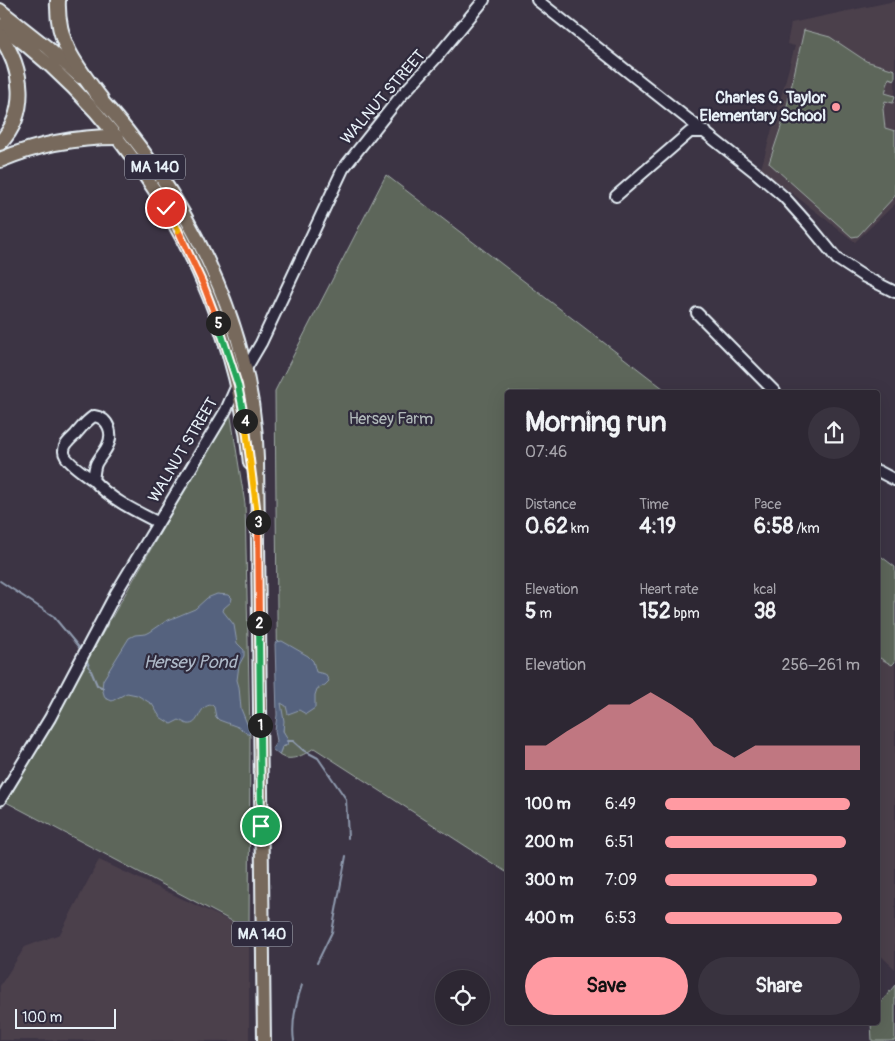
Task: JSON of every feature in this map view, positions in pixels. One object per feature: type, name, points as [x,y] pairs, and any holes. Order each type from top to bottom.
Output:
[{"type":"highway","points":[[58,0],[60,25],[68,52],[101,99]]},
{"type":"highway","points":[[0,36],[14,61],[20,91],[17,115],[0,143]]},
{"type":"highway","points":[[0,160],[32,148],[60,141],[117,137]]},
{"type":"main road","name":"MA 140","points":[[0,10],[52,51],[101,99],[148,158],[188,221],[205,254],[222,295],[246,369],[257,444],[264,1041]]},
{"type":"main road","name":"MA 140","points":[[0,25],[59,74],[89,104],[117,137],[154,187],[187,247],[213,310],[238,385],[244,414],[258,520]]},
{"type":"street","name":"WALNUT STREET","points":[[0,800],[36,743],[116,593],[226,410],[261,343],[342,169],[400,97],[436,58],[484,0]]},
{"type":"street","points":[[537,0],[706,132],[784,197],[836,258],[863,276],[895,292]]},
{"type":"street","points":[[616,196],[690,132],[706,132]]},
{"type":"street","points":[[697,313],[773,390]]},
{"type":"street","points":[[93,480],[95,466],[108,446],[111,433],[105,420],[94,416],[88,419],[65,445],[63,452],[65,456],[105,491],[158,522]]},
{"type":"street","points":[[880,472],[895,480]]},
{"type":"shaded area","name":"Charles G. Taylor Elementary School","points":[[895,1],[895,204],[855,242],[761,169],[795,46],[787,44],[791,23]]},
{"type":"shaded area","points":[[880,656],[895,665],[895,969],[880,955]]},
{"type":"shaded area","points":[[99,860],[249,930],[249,1041],[0,1040],[0,986],[25,947],[60,934]]},
{"type":"green space","name":"Charles G. Taylor Elementary School","points":[[804,30],[830,37],[866,61],[895,70],[895,80],[889,78],[885,93],[895,96],[893,103],[885,101],[883,109],[885,128],[895,131],[895,196],[858,236],[852,237],[769,163],[785,115]]},
{"type":"green space","name":"Hersey Farm","points":[[386,175],[665,390],[505,390],[505,871],[314,748],[292,758],[279,755],[282,747],[286,746],[288,740],[283,728],[278,724],[275,391]]},
{"type":"green space","points":[[230,411],[245,504],[250,733],[249,930],[6,802]]},
{"type":"green space","points":[[880,556],[895,567],[895,662],[892,665],[880,658]]},
{"type":"green space","points":[[895,985],[895,1041],[872,1041],[871,1025],[880,1025],[880,1004]]},
{"type":"water","name":"Hersey Pond","points":[[217,594],[229,595],[232,598],[223,611],[234,625],[237,643],[244,650],[237,680],[241,709],[250,731],[249,735],[238,727],[219,720],[212,705],[204,708],[195,722],[191,724],[179,720],[171,724],[160,717],[152,704],[137,695],[127,693],[112,701],[105,698],[102,688],[103,680],[129,638],[150,632],[166,621],[195,609],[207,598]]},
{"type":"water","name":"Hersey Pond","points":[[282,641],[308,656],[313,661],[316,672],[325,674],[329,681],[317,689],[315,708],[306,714],[299,710],[288,714],[286,706],[281,703],[284,721],[283,731],[288,741],[287,745],[282,747],[279,755],[272,749],[277,741],[275,731],[277,715],[275,644]]},
{"type":"waterway","points":[[0,581],[53,616],[82,651]]},
{"type":"waterway","points":[[86,659],[97,685],[103,688]]},
{"type":"waterway","points":[[287,741],[293,741],[303,750],[318,758],[346,799],[348,838]]},
{"type":"waterway","points":[[317,963],[332,932],[346,856]]},
{"type":"waterway","points":[[294,1041],[293,1027],[302,985]]},
{"type":"place","name":"Charles G. Taylor Elementary School","points":[[836,107]]},
{"type":"route","points":[[166,208],[189,252],[209,298],[238,385],[244,414],[258,520],[261,826]]}]
